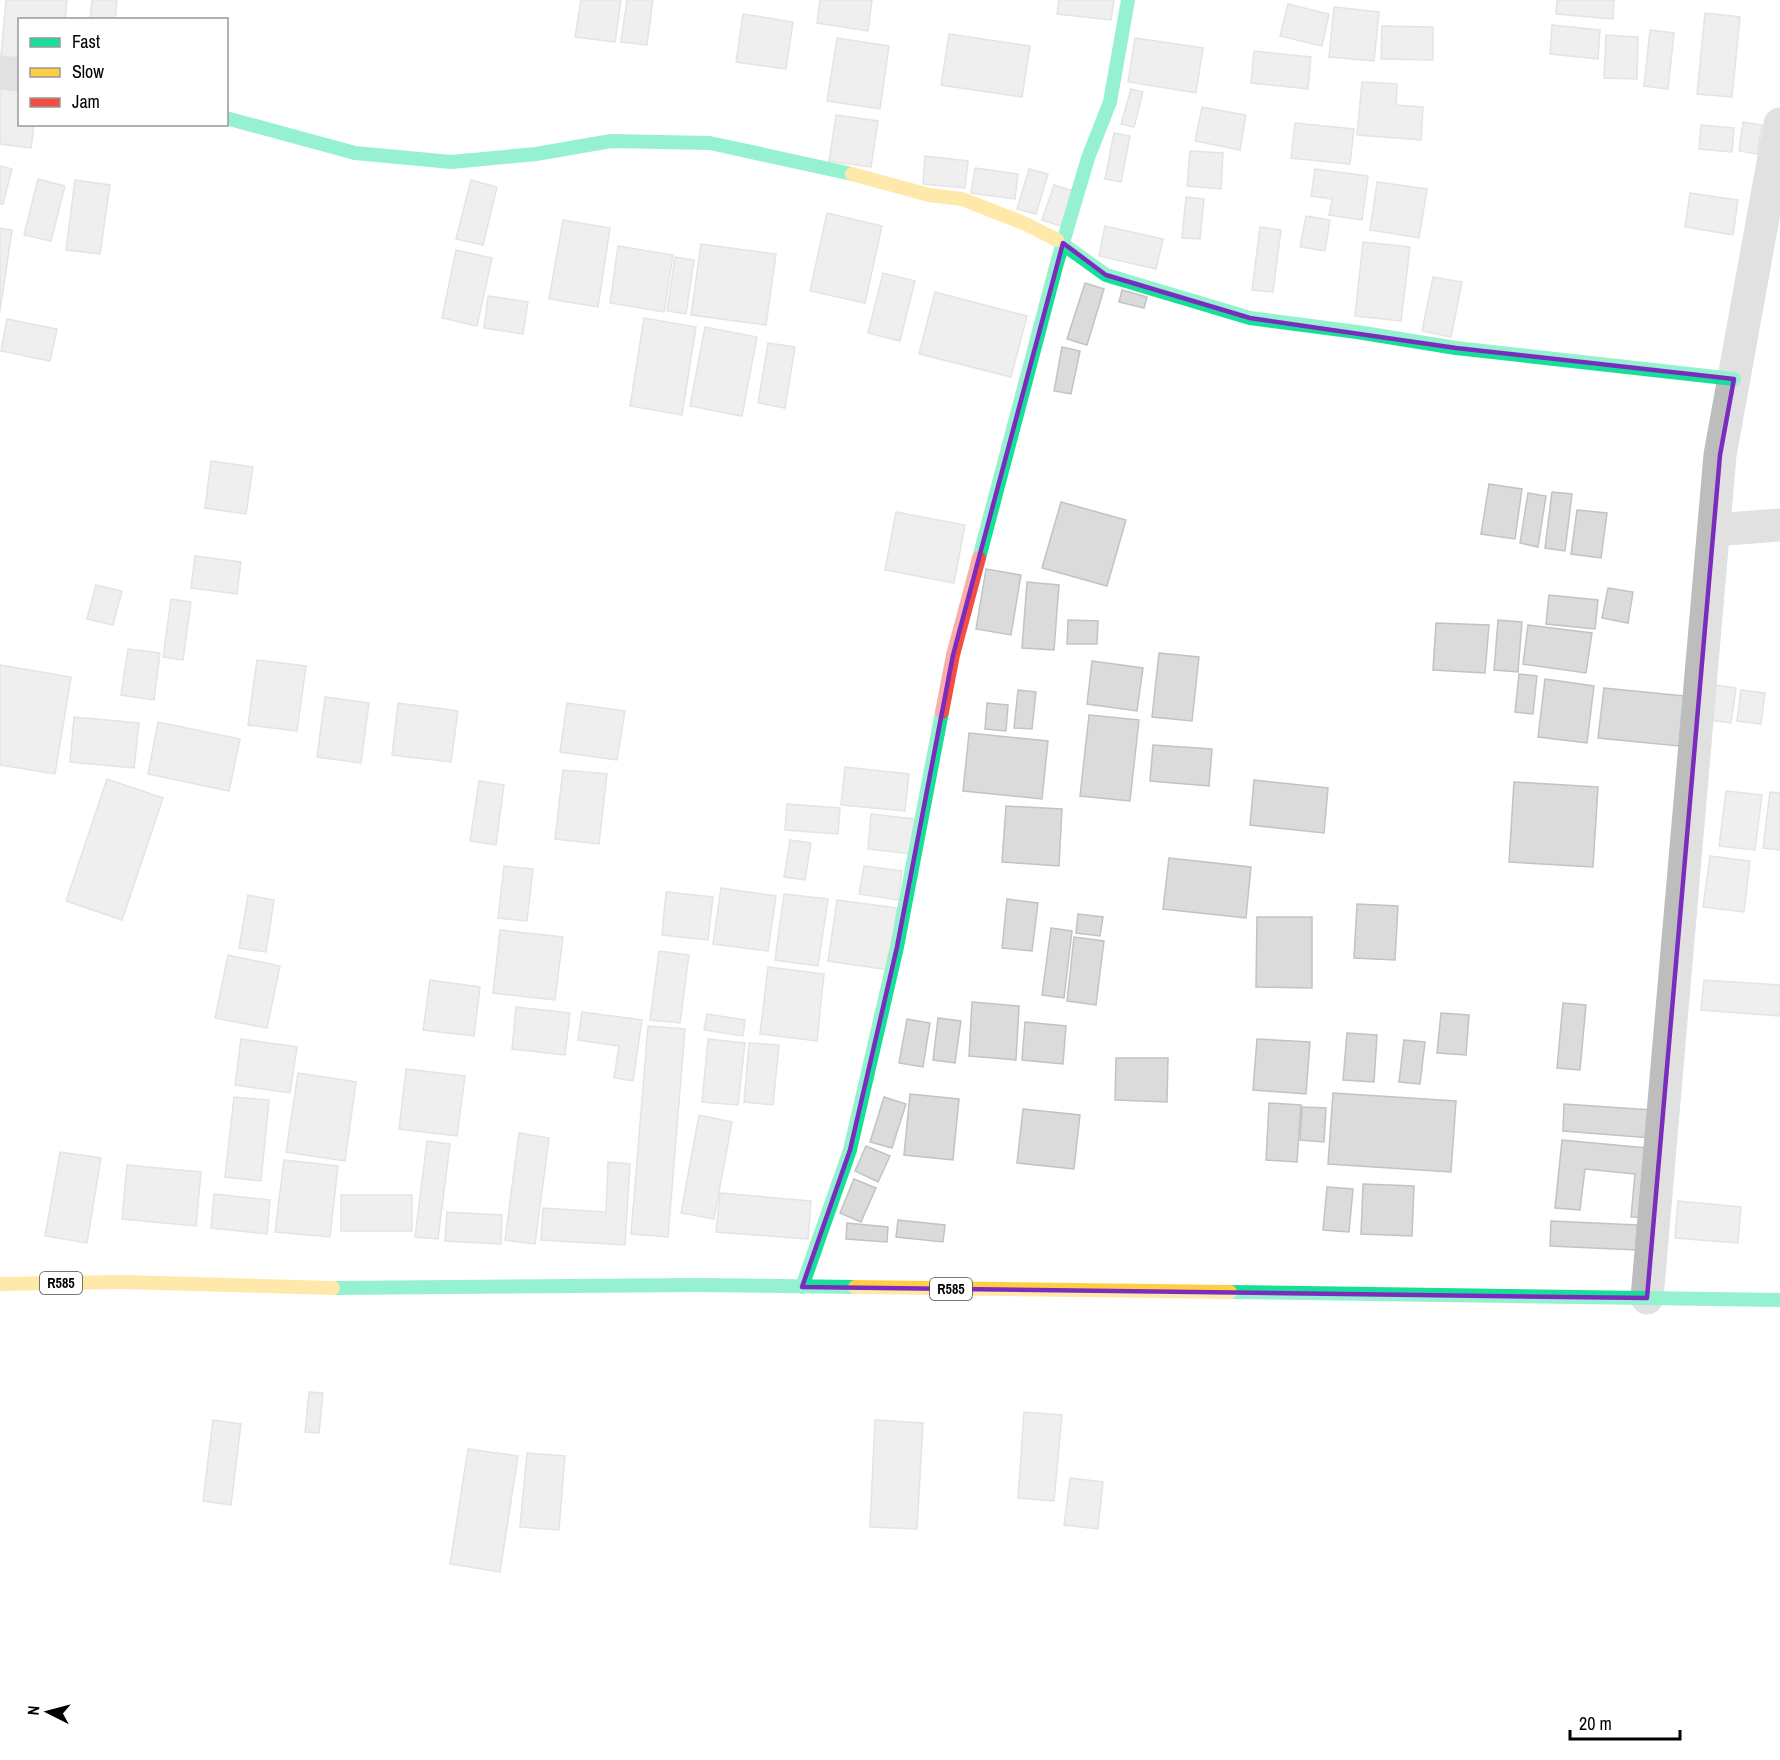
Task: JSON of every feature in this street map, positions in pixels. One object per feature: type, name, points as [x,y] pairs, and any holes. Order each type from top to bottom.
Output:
[{"type":"street","points":[[802,1287],[850,1150],[897,947],[953,655],[1063,243],[1088,159],[1110,102],[1128,0]]},
{"type":"street","points":[[0,72],[18,75]]},
{"type":"street","points":[[228,119],[355,153],[451,162],[536,154],[611,141],[710,142],[843,171],[929,195],[962,199],[1026,224],[1063,243],[1106,275],[1250,318],[1456,348],[1734,379]]},
{"type":"street","points":[[1647,1299],[1720,455],[1780,124]]},
{"type":"street","points":[[1714,530],[1780,525]]},
{"type":"street","name":"R585","points":[[0,1284],[123,1282],[370,1289],[697,1285],[1780,1300]]},
{"type":"highlighted area","points":[[1063,243],[1106,275],[1250,318],[1456,348],[1734,379],[1720,455],[1647,1298],[802,1287],[850,1150],[897,947],[953,655]]},
{"type":"building","points":[[6,0],[67,0],[65,18],[18,18],[18,58],[1,56]]},
{"type":"building","points":[[92,0],[117,0],[115,18],[90,18]]},
{"type":"building","points":[[581,0],[621,0],[615,42],[575,37]]},
{"type":"building","points":[[627,0],[653,0],[647,45],[621,42]]},
{"type":"building","points":[[820,0],[872,0],[868,31],[817,23]]},
{"type":"building","points":[[1059,0],[1114,0],[1111,20],[1057,14]]},
{"type":"building","points":[[1557,0],[1614,0],[1613,19],[1556,14]]},
{"type":"building","points":[[1288,4],[1329,14],[1322,46],[1280,36]]},
{"type":"building","points":[[1334,7],[1379,12],[1374,61],[1329,57]]},
{"type":"building","points":[[1705,13],[1740,17],[1732,97],[1697,94]]},
{"type":"building","points":[[743,14],[793,22],[786,69],[736,62]]},
{"type":"building","points":[[1552,25],[1600,30],[1598,59],[1550,54]]},
{"type":"building","points":[[1382,26],[1433,27],[1433,60],[1381,59]]},
{"type":"building","points":[[1650,30],[1674,33],[1668,89],[1644,86]]},
{"type":"building","points":[[949,34],[1030,46],[1022,97],[941,85]]},
{"type":"building","points":[[1606,35],[1638,37],[1637,79],[1604,78]]},
{"type":"building","points":[[837,38],[889,46],[880,109],[827,101]]},
{"type":"building","points":[[1135,38],[1203,48],[1196,93],[1128,82]]},
{"type":"building","points":[[1254,51],[1311,57],[1308,89],[1251,83]]},
{"type":"building","points":[[1362,82],[1397,84],[1396,105],[1423,107],[1421,140],[1357,135]]},
{"type":"building","points":[[0,89],[18,91],[18,126],[34,126],[31,148],[0,144]]},
{"type":"building","points":[[1131,89],[1143,92],[1134,127],[1121,124]]},
{"type":"building","points":[[1202,107],[1246,115],[1240,150],[1195,141]]},
{"type":"building","points":[[836,115],[878,121],[871,167],[829,161]]},
{"type":"building","points":[[1743,122],[1762,125],[1757,154],[1739,151]]},
{"type":"building","points":[[1295,123],[1354,129],[1350,164],[1291,158]]},
{"type":"building","points":[[1701,125],[1734,128],[1732,152],[1699,149]]},
{"type":"building","points":[[1114,133],[1130,136],[1121,182],[1105,179]]},
{"type":"building","points":[[1190,151],[1223,153],[1221,189],[1187,186]]},
{"type":"building","points":[[925,156],[968,161],[965,188],[923,184]]},
{"type":"building","points":[[0,166],[12,169],[3,204],[0,204]]},
{"type":"building","points":[[975,168],[1018,174],[1015,199],[971,193]]},
{"type":"building","points":[[1029,169],[1048,174],[1036,214],[1017,209]]},
{"type":"building","points":[[1315,169],[1368,176],[1362,220],[1329,215],[1332,199],[1311,196]]},
{"type":"building","points":[[38,179],[65,186],[51,241],[24,235]]},
{"type":"building","points":[[75,180],[110,185],[100,254],[66,250]]},
{"type":"building","points":[[471,180],[497,187],[483,245],[456,239]]},
{"type":"building","points":[[1377,182],[1427,189],[1419,238],[1370,230]]},
{"type":"building","points":[[1054,185],[1073,191],[1061,226],[1042,220]]},
{"type":"building","points":[[1690,193],[1738,200],[1733,235],[1685,227]]},
{"type":"building","points":[[1186,197],[1204,199],[1200,239],[1182,238]]},
{"type":"building","points":[[827,213],[882,226],[865,303],[810,291]]},
{"type":"building","points":[[1306,216],[1330,220],[1325,251],[1300,247]]},
{"type":"building","points":[[563,220],[610,228],[598,307],[549,299]]},
{"type":"building","points":[[1105,226],[1163,239],[1156,269],[1099,256]]},
{"type":"building","points":[[1260,227],[1281,230],[1273,292],[1252,290]]},
{"type":"building","points":[[0,228],[12,230],[0,311]]},
{"type":"building","points":[[1363,242],[1410,247],[1401,321],[1355,316]]},
{"type":"building","points":[[701,244],[776,254],[766,325],[691,315]]},
{"type":"building","points":[[618,246],[673,255],[664,312],[610,303]]},
{"type":"building","points":[[456,250],[492,258],[477,326],[442,318]]},
{"type":"building","points":[[675,257],[694,260],[686,314],[667,311]]},
{"type":"building","points":[[883,273],[915,281],[900,341],[868,333]]},
{"type":"building","points":[[1433,277],[1462,282],[1451,337],[1422,331]]},
{"type":"building","points":[[1085,283],[1104,289],[1087,345],[1067,339]]},
{"type":"building","points":[[1122,290],[1147,297],[1144,308],[1119,302]]},
{"type":"building","points":[[935,292],[1027,316],[1011,377],[919,354]]},
{"type":"building","points":[[488,296],[528,302],[523,334],[484,328]]},
{"type":"building","points":[[644,318],[696,327],[682,415],[630,406]]},
{"type":"building","points":[[7,319],[57,329],[50,361],[1,351]]},
{"type":"building","points":[[705,327],[757,337],[742,416],[690,406]]},
{"type":"building","points":[[768,343],[795,347],[785,408],[758,403]]},
{"type":"building","points":[[1062,347],[1080,351],[1071,394],[1054,391]]},
{"type":"building","points":[[211,461],[253,467],[246,514],[205,508]]},
{"type":"building","points":[[1489,484],[1522,489],[1515,539],[1481,534]]},
{"type":"building","points":[[1552,492],[1572,494],[1565,551],[1545,548]]},
{"type":"building","points":[[1528,493],[1546,496],[1538,547],[1520,543]]},
{"type":"building","points":[[1061,502],[1126,520],[1107,586],[1042,568]]},
{"type":"building","points":[[1577,510],[1607,513],[1601,558],[1571,554]]},
{"type":"building","points":[[896,512],[965,525],[954,583],[885,570]]},
{"type":"building","points":[[195,556],[241,562],[237,594],[191,588]]},
{"type":"building","points":[[986,569],[1021,575],[1011,635],[976,629]]},
{"type":"building","points":[[1027,582],[1059,585],[1054,650],[1022,648]]},
{"type":"building","points":[[96,585],[122,591],[113,625],[87,619]]},
{"type":"building","points":[[1608,588],[1633,592],[1628,623],[1602,618]]},
{"type":"building","points":[[1549,595],[1598,600],[1595,629],[1546,624]]},
{"type":"building","points":[[171,599],[191,602],[183,660],[163,657]]},
{"type":"building","points":[[1068,620],[1098,621],[1097,644],[1067,644]]},
{"type":"building","points":[[1498,620],[1522,622],[1518,672],[1494,670]]},
{"type":"building","points":[[1436,623],[1489,625],[1485,673],[1433,670]]},
{"type":"building","points":[[1528,625],[1592,633],[1586,673],[1523,664]]},
{"type":"building","points":[[128,649],[160,653],[154,700],[121,695]]},
{"type":"building","points":[[1159,653],[1199,657],[1192,721],[1152,717]]},
{"type":"building","points":[[257,660],[306,666],[297,731],[248,725]]},
{"type":"building","points":[[1092,661],[1143,668],[1137,711],[1087,704]]},
{"type":"building","points":[[0,665],[71,677],[55,774],[0,765]]},
{"type":"building","points":[[1519,674],[1537,676],[1533,714],[1515,712]]},
{"type":"building","points":[[1545,679],[1594,686],[1587,743],[1538,737]]},
{"type":"building","points":[[1714,685],[1736,688],[1731,723],[1709,720]]},
{"type":"building","points":[[1604,688],[1684,696],[1679,746],[1598,738]]},
{"type":"building","points":[[1018,690],[1036,692],[1032,729],[1014,728]]},
{"type":"building","points":[[1741,690],[1765,693],[1761,724],[1737,721]]},
{"type":"building","points":[[325,697],[369,703],[361,763],[317,757]]},
{"type":"building","points":[[398,703],[458,711],[451,762],[392,755]]},
{"type":"building","points":[[567,703],[625,711],[617,760],[560,752]]},
{"type":"building","points":[[987,703],[1008,705],[1006,731],[985,729]]},
{"type":"building","points":[[1089,715],[1139,720],[1130,801],[1080,796]]},
{"type":"building","points":[[74,717],[139,723],[134,768],[70,762]]},
{"type":"building","points":[[158,722],[240,739],[229,791],[148,774]]},
{"type":"building","points":[[969,733],[1048,741],[1042,799],[963,791]]},
{"type":"building","points":[[1153,745],[1212,749],[1209,786],[1150,781]]},
{"type":"building","points":[[845,767],[909,774],[905,811],[841,805]]},
{"type":"building","points":[[563,770],[607,774],[599,844],[555,839]]},
{"type":"building","points":[[107,779],[163,798],[122,920],[66,901]]},
{"type":"building","points":[[1254,780],[1328,788],[1324,833],[1250,825]]},
{"type":"building","points":[[479,781],[504,785],[496,845],[470,841]]},
{"type":"building","points":[[1514,782],[1598,787],[1593,867],[1509,862]]},
{"type":"building","points":[[1726,791],[1762,795],[1755,850],[1719,846]]},
{"type":"building","points":[[1770,792],[1780,793],[1780,850],[1763,848]]},
{"type":"building","points":[[787,804],[840,808],[838,834],[785,830]]},
{"type":"building","points":[[1006,806],[1062,809],[1059,866],[1002,862]]},
{"type":"building","points":[[871,814],[915,819],[912,854],[868,849]]},
{"type":"building","points":[[790,840],[811,843],[805,880],[784,877]]},
{"type":"building","points":[[1710,856],[1750,861],[1744,912],[1703,907]]},
{"type":"building","points":[[1169,858],[1251,867],[1246,918],[1163,909]]},
{"type":"building","points":[[504,866],[533,869],[527,921],[498,918]]},
{"type":"building","points":[[864,866],[902,871],[898,900],[859,894]]},
{"type":"building","points":[[721,888],[776,896],[768,951],[713,944]]},
{"type":"building","points":[[666,892],[713,897],[708,940],[662,935]]},
{"type":"building","points":[[784,894],[828,899],[818,966],[775,960]]},
{"type":"building","points":[[248,895],[274,900],[266,952],[239,948]]},
{"type":"building","points":[[1007,899],[1038,903],[1032,951],[1002,948]]},
{"type":"building","points":[[837,900],[897,908],[889,970],[828,961]]},
{"type":"building","points":[[1357,904],[1398,906],[1395,960],[1354,958]]},
{"type":"building","points":[[1078,914],[1103,917],[1100,936],[1076,933]]},
{"type":"building","points":[[1257,917],[1312,917],[1312,988],[1256,987]]},
{"type":"building","points":[[1051,928],[1072,931],[1064,998],[1042,995]]},
{"type":"building","points":[[500,930],[563,937],[555,1000],[493,993]]},
{"type":"building","points":[[1074,937],[1104,941],[1096,1005],[1067,1001]]},
{"type":"building","points":[[659,951],[689,955],[680,1023],[650,1020]]},
{"type":"building","points":[[228,955],[280,966],[267,1028],[215,1018]]},
{"type":"building","points":[[768,967],[824,974],[817,1041],[760,1034]]},
{"type":"building","points":[[430,980],[480,987],[474,1036],[423,1030]]},
{"type":"building","points":[[1704,980],[1780,985],[1780,1016],[1701,1010]]},
{"type":"building","points":[[972,1002],[1019,1006],[1016,1060],[969,1056]]},
{"type":"building","points":[[1563,1003],[1586,1005],[1580,1070],[1557,1068]]},
{"type":"building","points":[[516,1007],[570,1013],[565,1055],[512,1049]]},
{"type":"building","points":[[582,1012],[642,1020],[633,1081],[614,1078],[619,1046],[578,1040]]},
{"type":"building","points":[[1441,1013],[1469,1015],[1466,1055],[1437,1053]]},
{"type":"building","points":[[707,1014],[745,1020],[743,1036],[704,1030]]},
{"type":"building","points":[[938,1018],[961,1021],[955,1063],[933,1060]]},
{"type":"building","points":[[907,1019],[930,1023],[923,1067],[899,1063]]},
{"type":"building","points":[[1025,1022],[1066,1026],[1063,1064],[1022,1060]]},
{"type":"building","points":[[648,1026],[685,1029],[668,1237],[631,1234]]},
{"type":"building","points":[[1347,1033],[1377,1035],[1374,1082],[1343,1080]]},
{"type":"building","points":[[241,1039],[297,1047],[290,1093],[235,1085]]},
{"type":"building","points":[[708,1039],[745,1043],[738,1105],[702,1102]]},
{"type":"building","points":[[1257,1039],[1310,1042],[1306,1094],[1253,1090]]},
{"type":"building","points":[[1404,1040],[1425,1042],[1420,1084],[1399,1082]]},
{"type":"building","points":[[749,1043],[779,1045],[773,1105],[744,1102]]},
{"type":"building","points":[[1116,1058],[1168,1058],[1167,1102],[1115,1100]]},
{"type":"building","points":[[406,1069],[465,1076],[457,1136],[399,1129]]},
{"type":"building","points":[[298,1073],[356,1082],[345,1161],[286,1152]]},
{"type":"building","points":[[1333,1093],[1456,1101],[1451,1172],[1328,1164]]},
{"type":"building","points":[[910,1094],[959,1099],[953,1160],[904,1155]]},
{"type":"building","points":[[234,1097],[269,1100],[261,1181],[225,1177]]},
{"type":"building","points":[[884,1097],[906,1104],[892,1148],[870,1142]]},
{"type":"building","points":[[1269,1103],[1301,1105],[1297,1162],[1266,1160]]},
{"type":"building","points":[[1564,1104],[1652,1110],[1651,1138],[1563,1131]]},
{"type":"building","points":[[1302,1107],[1326,1108],[1324,1142],[1300,1140]]},
{"type":"building","points":[[1023,1109],[1080,1115],[1074,1169],[1017,1163]]},
{"type":"building","points":[[699,1115],[732,1122],[714,1219],[681,1213]]},
{"type":"building","points":[[519,1133],[549,1138],[535,1244],[505,1240]]},
{"type":"building","points":[[1562,1140],[1657,1149],[1650,1218],[1631,1217],[1635,1174],[1585,1169],[1580,1210],[1555,1208]]},
{"type":"building","points":[[427,1141],[450,1144],[438,1239],[415,1237]]},
{"type":"building","points":[[866,1146],[890,1156],[878,1182],[855,1171]]},
{"type":"building","points":[[60,1152],[101,1158],[87,1243],[45,1236]]},
{"type":"building","points":[[284,1160],[338,1166],[330,1237],[275,1232]]},
{"type":"building","points":[[608,1162],[630,1164],[625,1245],[541,1240],[543,1208],[606,1212]]},
{"type":"building","points":[[127,1165],[201,1172],[196,1226],[122,1219]]},
{"type":"building","points":[[854,1179],[876,1188],[861,1222],[840,1213]]},
{"type":"building","points":[[1363,1184],[1414,1186],[1412,1236],[1361,1234]]},
{"type":"building","points":[[1327,1187],[1353,1189],[1349,1232],[1323,1230]]},
{"type":"building","points":[[720,1193],[811,1201],[808,1239],[716,1232]]},
{"type":"building","points":[[214,1194],[270,1200],[267,1234],[211,1228]]},
{"type":"building","points":[[341,1195],[412,1195],[412,1231],[341,1231]]},
{"type":"building","points":[[1678,1201],[1741,1207],[1738,1243],[1675,1238]]},
{"type":"building","points":[[447,1212],[502,1215],[501,1244],[445,1241]]},
{"type":"building","points":[[898,1220],[945,1225],[943,1242],[896,1237]]},
{"type":"building","points":[[1551,1221],[1637,1225],[1636,1250],[1550,1246]]},
{"type":"building","points":[[847,1223],[888,1227],[887,1242],[846,1239]]},
{"type":"building","points":[[309,1392],[323,1393],[319,1433],[305,1432]]},
{"type":"building","points":[[1024,1412],[1062,1415],[1054,1501],[1018,1498]]},
{"type":"building","points":[[213,1420],[241,1424],[231,1505],[203,1501]]},
{"type":"building","points":[[875,1420],[923,1423],[917,1529],[870,1527]]},
{"type":"building","points":[[468,1449],[518,1456],[500,1572],[450,1564]]},
{"type":"building","points":[[527,1453],[565,1456],[559,1530],[520,1527]]},
{"type":"building","points":[[1070,1478],[1103,1482],[1098,1529],[1064,1525]]},
{"type":"traffic: fast","points":[[979,558],[1057,263],[1088,158],[1110,102],[1128,0]]},
{"type":"traffic: fast","points":[[228,119],[355,153],[451,162],[536,154],[611,141],[710,143],[852,174]]},
{"type":"traffic: fast","points":[[1057,240],[1106,275],[1250,318],[1456,348],[1734,379]]},
{"type":"traffic: fast","points":[[802,1287],[850,1150],[897,947],[942,712]]},
{"type":"traffic: fast","points":[[333,1288],[697,1285],[855,1287]]},
{"type":"traffic: fast","points":[[1230,1292],[1780,1300]]},
{"type":"traffic: slow","points":[[852,174],[929,195],[962,199],[1026,224],[1057,240]]},
{"type":"traffic: slow","points":[[0,1284],[123,1282],[333,1288]]},
{"type":"traffic: slow","points":[[855,1287],[1230,1292]]},
{"type":"traffic: jam","points":[[942,712],[953,655],[979,558]]}]
